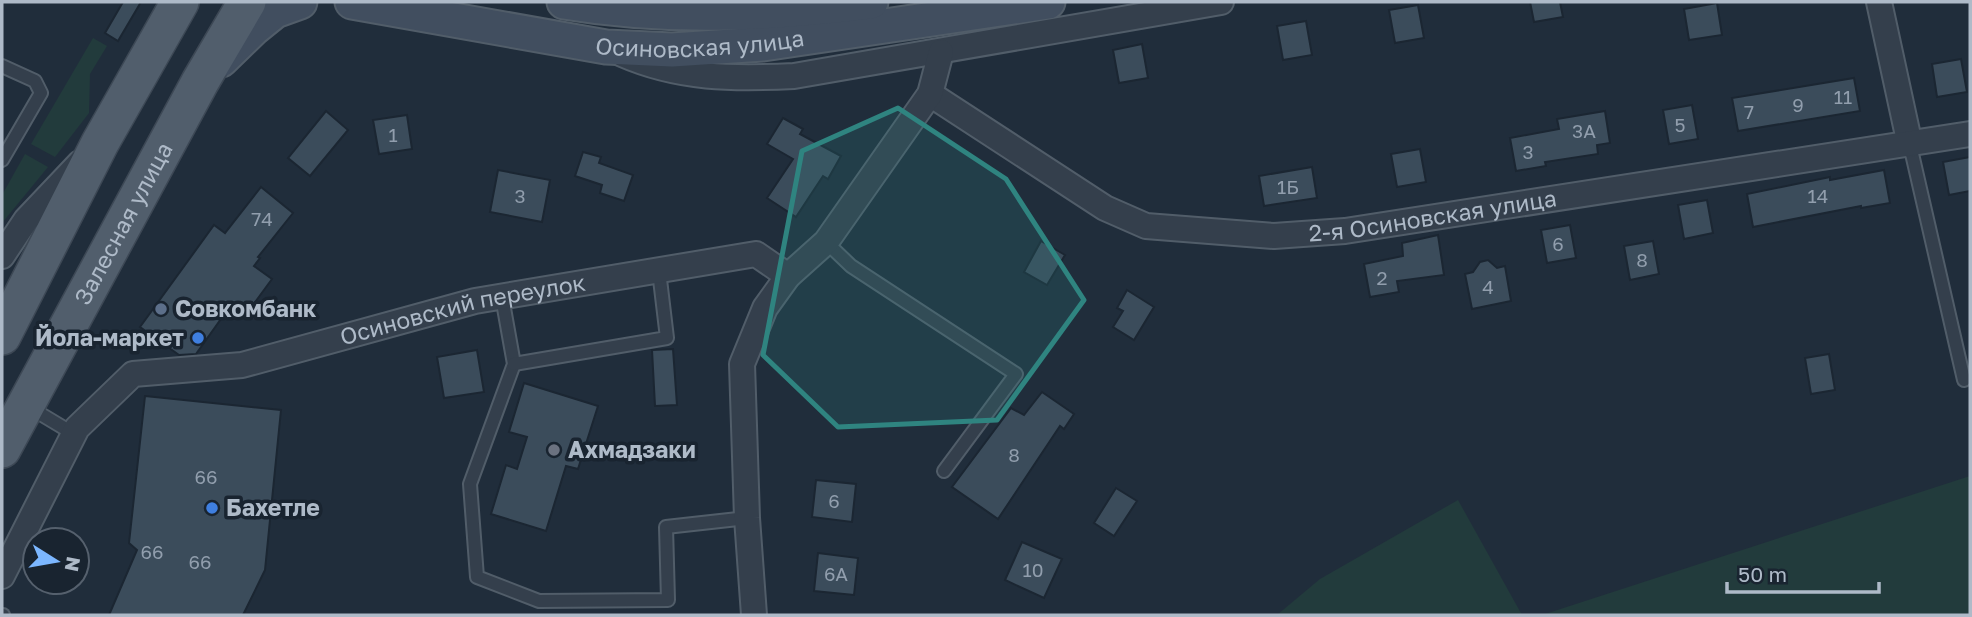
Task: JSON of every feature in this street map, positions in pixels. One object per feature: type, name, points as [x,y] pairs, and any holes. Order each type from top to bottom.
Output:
[{"type":"main road","points":[[2,336],[100,143],[180,2]]},
{"type":"main road","name":"Залесная улица","points":[[2,449],[200,82],[247,2]]},
{"type":"street","points":[[200,82],[254,27],[275,11],[300,2]]},
{"type":"street","name":"Осиновская улица","points":[[352,2],[606,47],[672,50],[763,44],[1048,2]]},
{"type":"street","name":"Осиновская улица","points":[[564,2],[650,13],[727,15],[808,10],[871,2]]},
{"type":"street","points":[[606,47],[646,64],[685,74],[734,79],[794,76],[1221,2]]},
{"type":"street","points":[[1879,2],[1910,145]]},
{"type":"street","points":[[754,615],[747,518],[742,364],[765,308],[789,276],[826,242],[930,94],[941,52]]},
{"type":"street","name":"2-я Осиновская улица","points":[[930,94],[1105,208],[1146,226],[1274,236],[1345,231],[1970,134]]},
{"type":"street","points":[[2,256],[26,220],[100,143]]},
{"type":"street","name":"Осиновский переулок","points":[[74,434],[133,374],[242,365],[475,301],[756,254],[789,276]]},
{"type":"street","points":[[2,576],[74,434]]},
{"type":"lane","points":[[2,66],[36,81],[41,93],[2,160]]},
{"type":"lane","points":[[1910,145],[1964,380]]},
{"type":"lane","points":[[826,242],[851,267],[1016,374],[944,471]]},
{"type":"lane","points":[[514,365],[667,338],[659,271]]},
{"type":"lane","points":[[502,297],[514,365],[470,484],[477,577],[539,601],[668,600],[666,527],[747,518]]},
{"type":"lane","points":[[24,404],[74,434]]},
{"type":"highlighted area","points":[[898,108],[1006,179],[1084,300],[997,420],[838,427],[763,355],[802,151]]},
{"type":"green space","points":[[93,38],[107,46],[90,74],[89,113],[55,157],[31,144]]},
{"type":"green space","points":[[25,154],[48,167],[2,223],[2,195]]},
{"type":"green space","points":[[1970,476],[1970,615],[1542,615]]},
{"type":"green space","points":[[1458,500],[1522,615],[1277,615],[1320,579]]},
{"type":"building","points":[[123,2],[141,2],[118,41],[105,33]]},
{"type":"building","points":[[1530,2],[1560,2],[1563,17],[1534,22]]},
{"type":"building","points":[[1717,3],[1722,35],[1689,40],[1684,9]]},
{"type":"building","points":[[1418,5],[1424,38],[1395,43],[1389,10]]},
{"type":"building","points":[[1306,21],[1312,55],[1283,60],[1277,26]]},
{"type":"building","points":[[1142,44],[1148,78],[1119,83],[1113,50]]},
{"type":"building","points":[[1961,59],[1967,92],[1937,97],[1932,64]]},
{"type":"building","points":[[1854,78],[1860,111],[1738,131],[1732,98]]},
{"type":"building","points":[[1692,105],[1698,139],[1669,144],[1663,110]]},
{"type":"building","points":[[326,111],[348,130],[310,176],[288,158]]},
{"type":"building","points":[[1605,111],[1610,143],[1597,145],[1598,154],[1545,162],[1546,166],[1516,171],[1510,138],[1559,129],[1557,119]]},
{"type":"building","points":[[407,115],[412,149],[379,154],[373,120]]},
{"type":"building","points":[[783,118],[803,129],[800,134],[841,156],[828,179],[823,176],[796,217],[767,198],[793,159],[767,144]]},
{"type":"building","points":[[1420,149],[1426,182],[1397,187],[1391,154]]},
{"type":"building","points":[[583,152],[601,157],[599,163],[633,175],[624,201],[600,193],[602,185],[575,176]]},
{"type":"building","points":[[1970,157],[1970,191],[1949,195],[1943,162]]},
{"type":"building","points":[[1312,167],[1317,198],[1264,206],[1259,176]]},
{"type":"building","points":[[498,170],[550,180],[542,222],[490,212]]},
{"type":"building","points":[[1884,170],[1890,203],[1753,227],[1747,194],[1830,177],[1830,180]]},
{"type":"building","points":[[261,187],[293,213],[258,257],[260,258],[254,266],[272,279],[245,316],[231,305],[196,354],[179,355],[140,327],[214,225],[225,233]]},
{"type":"building","points":[[1707,200],[1713,233],[1684,239],[1678,205]]},
{"type":"building","points":[[1570,225],[1576,258],[1547,263],[1541,230]]},
{"type":"building","points":[[1438,235],[1444,275],[1397,281],[1399,292],[1370,297],[1364,264],[1403,256],[1402,243]]},
{"type":"building","points":[[1041,241],[1065,255],[1047,285],[1024,272]]},
{"type":"building","points":[[1653,241],[1659,274],[1630,280],[1624,246]]},
{"type":"building","points":[[1488,260],[1497,268],[1505,266],[1511,301],[1472,309],[1465,274],[1473,272],[1480,262]]},
{"type":"building","points":[[1127,290],[1154,307],[1134,340],[1113,327],[1123,311],[1117,308]]},
{"type":"building","points":[[673,349],[677,405],[655,406],[652,350]]},
{"type":"building","points":[[477,350],[484,392],[444,398],[437,357]]},
{"type":"building","points":[[1829,354],[1835,390],[1811,394],[1805,358]]},
{"type":"building","name":"Ахмадзаки","points":[[524,383],[598,406],[578,469],[566,466],[546,531],[491,514],[506,465],[517,469],[527,437],[509,432]]},
{"type":"building","points":[[1042,392],[1074,414],[1064,429],[1060,426],[998,519],[952,487],[1011,408],[1024,415]]},
{"type":"building","points":[[145,396],[281,410],[265,570],[243,615],[109,615],[137,550],[129,543]]},
{"type":"building","points":[[816,480],[856,484],[852,522],[812,517]]},
{"type":"building","points":[[1116,488],[1137,501],[1114,536],[1094,523]]},
{"type":"building","points":[[1022,542],[1062,559],[1044,598],[1005,580]]},
{"type":"building","points":[[818,553],[858,558],[854,595],[814,591]]},
{"type":"place","name":"Совкомбанк","points":[[161,309]]},
{"type":"place","name":"Йола-маркет","points":[[198,338]]},
{"type":"place","name":"Ахмадзаки","points":[[554,450]]},
{"type":"place","name":"Бахетле","points":[[212,508]]}]
